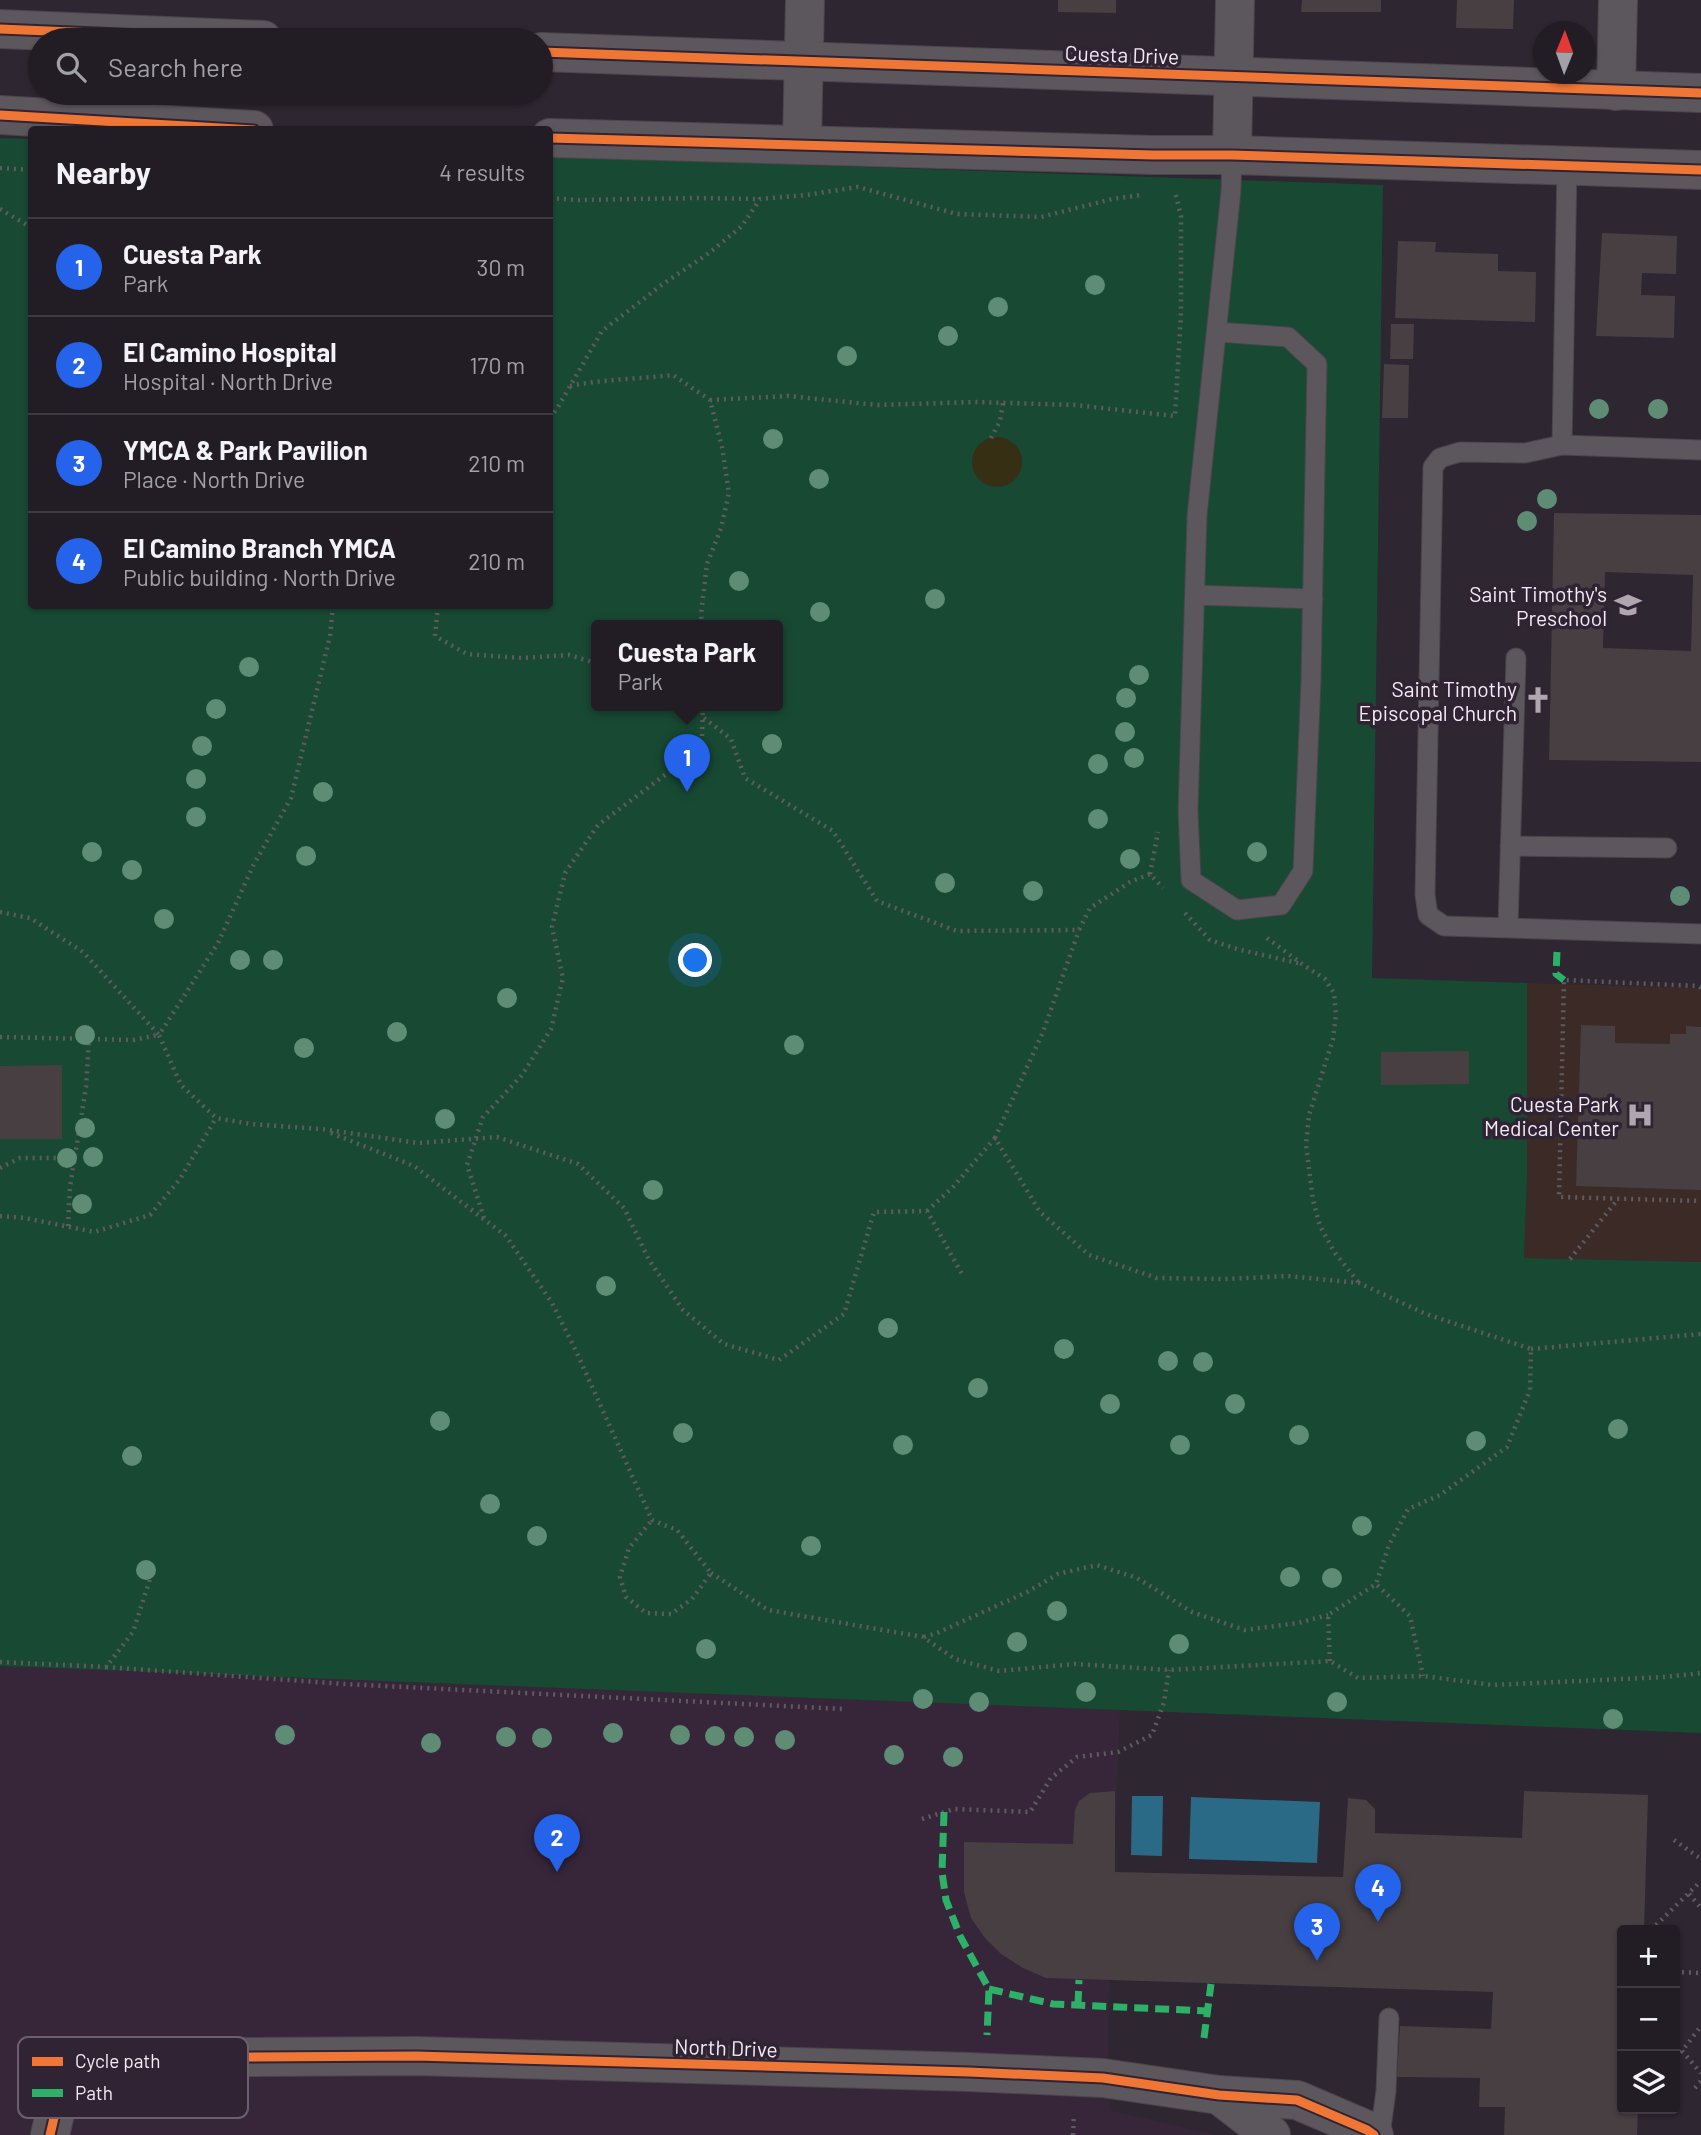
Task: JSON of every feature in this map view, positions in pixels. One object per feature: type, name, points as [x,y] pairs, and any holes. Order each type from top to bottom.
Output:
[{"type":"main road","points":[[802,144],[805,0]]},
{"type":"main road","points":[[1232,155],[1236,0]]},
{"type":"main road","points":[[1616,91],[1618,0]]},
{"type":"main road","points":[[0,29],[28,30]]},
{"type":"main road","name":"Cuesta Drive","points":[[553,52],[1701,93]]},
{"type":"main road","points":[[0,116],[181,126]]},
{"type":"main road","points":[[553,138],[1701,170]]},
{"type":"main road","name":"North Drive","points":[[248,2057],[416,2056],[956,2071],[1103,2078],[1219,2095],[1297,2100],[1377,2135]]},
{"type":"main road","name":"North Drive","points":[[1219,2095],[1271,2135]]},
{"type":"lane","points":[[1217,332],[1288,337],[1317,364],[1313,598],[1303,871],[1281,905],[1237,909],[1191,880],[1188,811],[1197,516],[1231,191],[1232,155]]},
{"type":"lane","points":[[1562,445],[1567,166]]},
{"type":"lane","points":[[1701,450],[1562,445],[1525,453],[1460,452],[1440,458],[1433,467],[1425,895],[1428,915],[1444,926],[1701,934]]},
{"type":"lane","points":[[1195,595],[1313,598]]},
{"type":"lane","points":[[1508,927],[1516,658]]},
{"type":"lane","points":[[1510,846],[1667,848]]},
{"type":"lane","points":[[1377,2135],[1387,2091],[1389,2018]]},
{"type":"path","points":[[0,169],[28,170]]},
{"type":"path","points":[[553,198],[578,201],[760,199],[858,187],[957,214],[1041,217],[1112,199],[1150,194]]},
{"type":"path","points":[[570,387],[596,381],[673,375],[710,400],[788,397],[877,405],[975,402],[1075,405],[1175,416],[1181,312],[1181,216],[1175,191],[1162,192]]},
{"type":"path","points":[[553,413],[602,331],[742,226],[760,199]]},
{"type":"path","points":[[0,209],[28,226]]},
{"type":"path","points":[[702,620],[707,564],[721,528],[729,493],[722,447],[710,400]]},
{"type":"path","points":[[991,438],[1000,421],[1003,403]]},
{"type":"path","points":[[0,1037],[132,1040],[159,1035],[218,943],[253,866],[291,798],[330,636],[333,609]]},
{"type":"path","points":[[438,609],[435,636],[467,654],[521,658],[569,655],[591,662]]},
{"type":"path","points":[[484,1220],[467,1165],[483,1116],[522,1074],[551,1029],[563,978],[552,927],[565,873],[598,825],[677,766],[702,736],[703,711]]},
{"type":"path","points":[[704,718],[731,739],[745,778],[833,831],[877,901],[957,931],[1079,930]]},
{"type":"path","points":[[0,912],[30,918],[83,952],[159,1035],[181,1085],[216,1118],[419,1143],[496,1137],[579,1164],[624,1208],[649,1260],[683,1310],[724,1344],[779,1360],[844,1314],[874,1212],[927,1212],[953,1187],[995,1138],[1043,1032],[1079,930],[1090,908],[1130,882],[1150,874],[1165,891]]},
{"type":"path","points":[[1181,907],[1210,940],[1302,964]]},
{"type":"path","points":[[1268,938],[1325,979],[1334,993],[1336,1015],[1333,1039],[1309,1115],[1306,1145],[1313,1200],[1320,1226],[1335,1253],[1359,1283]]},
{"type":"path","points":[[1701,988],[1564,980],[1559,1196],[1701,1201]]},
{"type":"path","points":[[68,1226],[70,1187],[86,1087],[89,1039]]},
{"type":"path","points":[[0,1216],[94,1231],[150,1215],[180,1179],[216,1118]]},
{"type":"path","points":[[321,1129],[414,1166],[506,1236],[552,1303],[652,1520],[677,1530],[711,1573],[768,1610],[923,1637],[955,1659],[999,1671],[1075,1664],[1169,1670],[1330,1661],[1358,1678],[1423,1676],[1493,1685],[1701,1673]]},
{"type":"path","points":[[995,1138],[1040,1212],[1089,1255],[1157,1278],[1288,1276],[1359,1283],[1426,1314],[1531,1349],[1701,1334]]},
{"type":"path","points":[[0,1168],[20,1158],[74,1158]]},
{"type":"path","points":[[1570,1259],[1618,1198]]},
{"type":"path","points":[[927,1212],[963,1276]]},
{"type":"path","points":[[923,1637],[937,1633],[1058,1574],[1097,1565],[1137,1577],[1192,1612],[1245,1630],[1298,1623],[1328,1615],[1376,1584],[1389,1545],[1408,1509],[1440,1495],[1507,1447],[1531,1390],[1531,1349]]},
{"type":"path","points":[[652,1520],[629,1548],[620,1577],[626,1597],[646,1614],[671,1614],[692,1600],[711,1573]]},
{"type":"path","points":[[106,1667],[132,1632],[150,1579]]},
{"type":"path","points":[[1376,1584],[1410,1616],[1423,1676]]},
{"type":"path","points":[[1328,1615],[1330,1661]]},
{"type":"path","points":[[0,1662],[344,1684],[843,1709]]},
{"type":"path","points":[[922,1819],[954,1809],[1030,1812],[1051,1778],[1077,1757],[1118,1752],[1152,1735],[1164,1702],[1169,1670]]},
{"type":"path","points":[[1674,1840],[1701,1859]]},
{"type":"path","points":[[1656,1925],[1701,1881]]},
{"type":"path","points":[[1689,1894],[1701,1908]]},
{"type":"path","points":[[1680,1972],[1701,1973]]},
{"type":"path","points":[[1701,2026],[1682,2051],[1701,2073]]},
{"type":"path","points":[[1695,2088],[1701,2081]]},
{"type":"path","points":[[1073,2135],[1074,2113]]},
{"type":"shaded area","points":[[1527,983],[1701,988],[1701,1262],[1524,1258],[1527,1178]]},
{"type":"shaded area","points":[[0,1666],[1120,1710],[1108,2034],[1110,2110],[1215,2135],[0,2135]]},
{"type":"green space","points":[[0,138],[28,139],[28,609],[553,609],[553,156],[1383,185],[1372,978],[1527,983],[1527,1178],[1524,1258],[1701,1262],[1701,1733],[0,1666]]},
{"type":"sand","points":[[997,437],[1014,445],[1022,462],[1014,479],[997,487],[980,479],[972,462],[980,445]]},
{"type":"water","points":[[1132,1796],[1163,1796],[1162,1856],[1131,1855]]},
{"type":"water","points":[[1191,1797],[1320,1802],[1317,1863],[1189,1859]]},
{"type":"building","points":[[1058,0],[1116,0],[1116,13],[1058,12]]},
{"type":"building","points":[[1302,0],[1381,0],[1381,12],[1301,12]]},
{"type":"building","points":[[1457,0],[1514,0],[1513,29],[1456,28]]},
{"type":"building","points":[[1602,233],[1677,236],[1676,274],[1642,273],[1641,295],[1675,296],[1674,338],[1596,336]]},
{"type":"building","points":[[1398,241],[1436,242],[1435,252],[1498,254],[1498,271],[1536,272],[1535,322],[1395,318]]},
{"type":"building","points":[[1391,324],[1414,324],[1413,359],[1390,359]]},
{"type":"building","points":[[1384,364],[1409,365],[1408,418],[1382,418]]},
{"type":"building","points":[[1554,513],[1701,515],[1701,762],[1549,760]],"holes":[[[1605,572],[1693,575],[1691,651],[1603,648]]]},
{"type":"building","name":"Cuesta Park Medical Center","points":[[1581,1025],[1615,1026],[1615,1043],[1670,1044],[1670,1034],[1686,1034],[1686,1026],[1701,1027],[1701,1190],[1576,1186]]},
{"type":"building","points":[[1469,1051],[1469,1084],[1381,1085],[1381,1052]]},
{"type":"building","points":[[62,1065],[62,1139],[0,1139],[0,1066]]},
{"type":"building","points":[[1115,1791],[1115,1872],[1343,1877],[1348,1798],[1366,1800],[1375,1809],[1375,1833],[1522,1838],[1524,1791],[1648,1795],[1644,1925],[1617,1925],[1617,2114],[1638,2114],[1637,2135],[1504,2135],[1505,2107],[1479,2107],[1480,2078],[1397,2077],[1400,2026],[1491,2029],[1493,1992],[1046,1978],[1023,1968],[1001,1954],[971,1918],[964,1892],[964,1842],[1073,1844],[1075,1810],[1079,1801],[1090,1793]]},
{"type":"marked path","points":[[1557,952],[1556,974],[1564,980]]},
{"type":"marked path","points":[[944,1812],[942,1872],[946,1900],[960,1936],[989,1989],[987,2035]]},
{"type":"marked path","points":[[1078,2005],[1079,1980]]},
{"type":"marked path","points":[[1204,2038],[1211,1984]]},
{"type":"marked path","points":[[989,1989],[1053,2004],[1207,2011]]},
{"type":"cycle path","points":[[0,29],[28,30]]},
{"type":"cycle path","points":[[553,52],[1701,93]]},
{"type":"cycle path","points":[[0,115],[186,126]]},
{"type":"cycle path","points":[[553,138],[1701,170]]},
{"type":"cycle path","points":[[248,2057],[416,2056],[1103,2078],[1219,2095],[1297,2100],[1374,2135]]},
{"type":"cycle path","points":[[50,2135],[54,2118]]},
{"type":"place","name":"Saint Timothy's Preschool","points":[[1628,605]]},
{"type":"place","name":"Saint Timothy Episcopal Church","points":[[1538,700]]},
{"type":"place","name":"Cuesta Park","points":[[687,792]]},
{"type":"place","name":"Cuesta Park Medical Center","points":[[1640,1115]]},
{"type":"place","name":"El Camino Hospital","points":[[557,1872]]},
{"type":"place","name":"El Camino Branch YMCA","points":[[1378,1922]]},
{"type":"place","name":"YMCA & Park Pavilion","points":[[1317,1961]]}]
